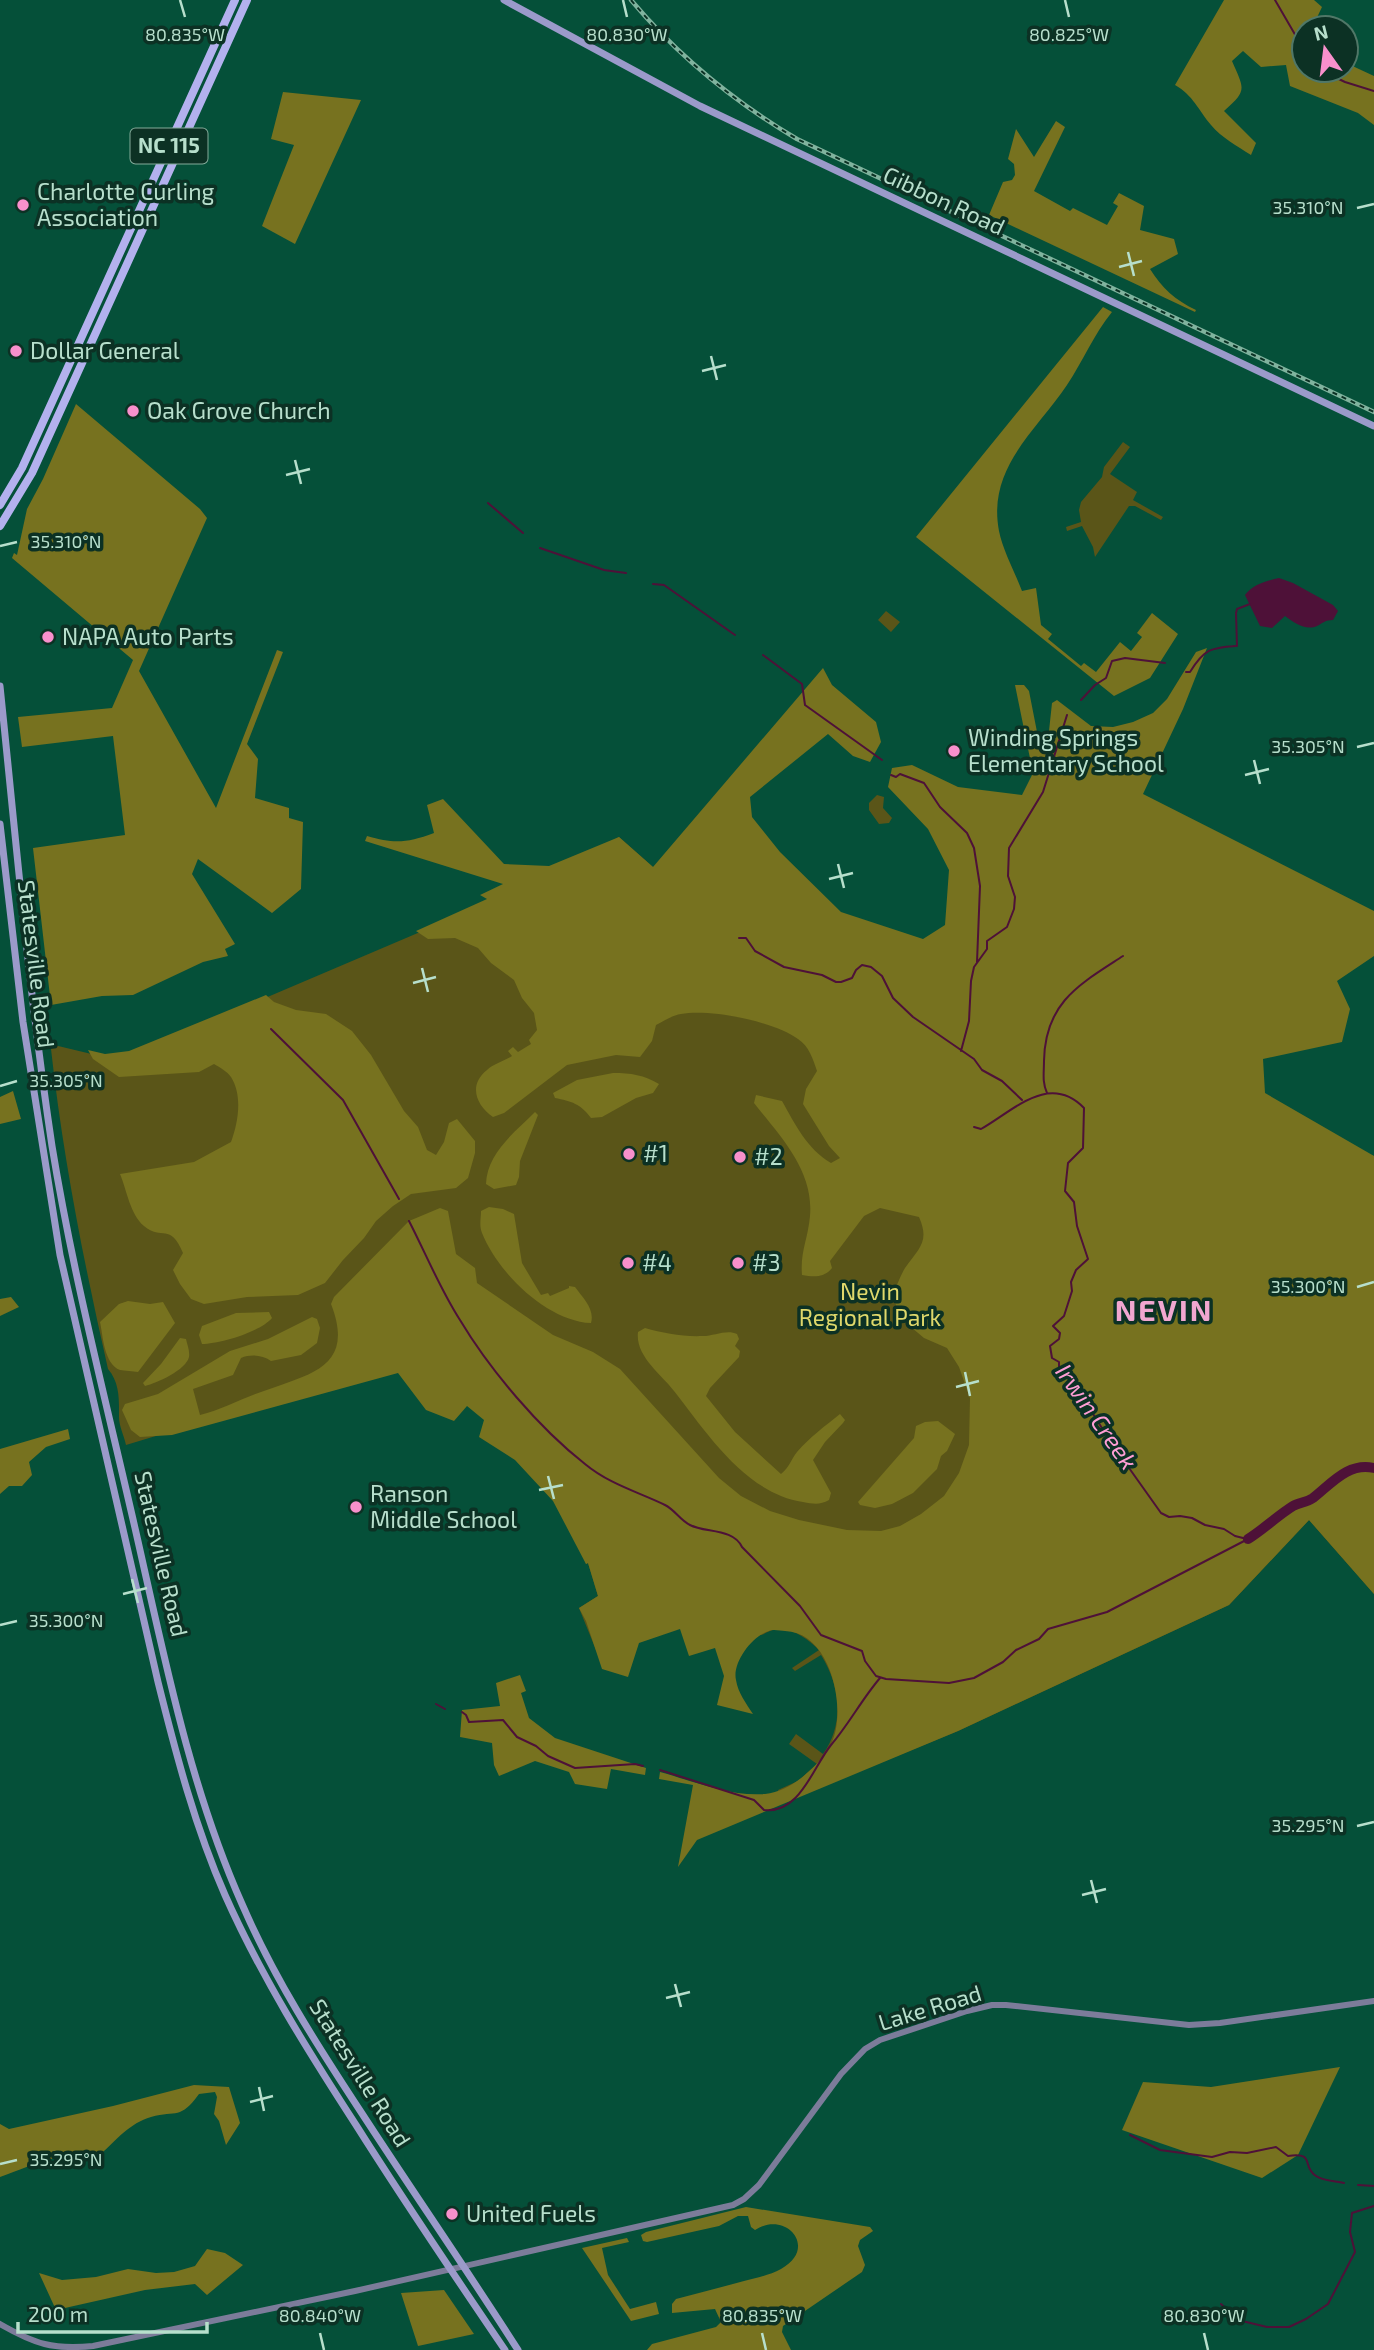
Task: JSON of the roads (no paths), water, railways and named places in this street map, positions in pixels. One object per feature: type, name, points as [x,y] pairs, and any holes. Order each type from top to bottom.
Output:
[{"type":"main road","name":"NC 115","points":[[1,502],[22,468],[235,0]]},
{"type":"main road","name":"NC 115","points":[[0,526],[32,473],[247,0]]},
{"type":"main road","name":"Gibbon Road","points":[[504,0],[699,106],[1374,426]]},
{"type":"main road","name":"Statesville Road","points":[[0,686],[32,1007],[62,1204],[106,1404],[193,1767],[230,1877],[255,1934],[286,1991],[330,2064],[518,2350]]},
{"type":"main road","name":"Statesville Road","points":[[0,824],[23,1022],[60,1255],[158,1682],[189,1791],[225,1895],[264,1973],[315,2061],[505,2350]]},
{"type":"street","name":"Lake Road","points":[[0,2324],[51,2348],[77,2349],[450,2270],[740,2202],[759,2185],[857,2055],[880,2040],[992,2005],[1198,2025],[1374,2001]]},
{"type":"waterway","points":[[1275,0],[1290,26]]},
{"type":"waterway","points":[[1351,84],[1374,91]]},
{"type":"waterway","points":[[488,503],[523,533]]},
{"type":"waterway","points":[[540,548],[604,570],[626,573]]},
{"type":"waterway","points":[[653,584],[664,585],[735,635]]},
{"type":"waterway","points":[[1186,672],[1190,672],[1209,651],[1237,646],[1237,609],[1250,604]]},
{"type":"waterway","points":[[763,655],[802,684],[805,705],[882,760]]},
{"type":"waterway","points":[[1081,700],[1106,678],[1112,661],[1125,658],[1165,663]]},
{"type":"waterway","points":[[961,1051],[969,1021],[974,967],[987,949],[987,941],[1007,927],[1014,909],[1015,897],[1008,876],[1009,848],[1043,792],[1067,715]]},
{"type":"waterway","points":[[891,775],[896,777],[900,774],[924,783],[940,807],[967,833],[974,848],[980,886],[977,962]]},
{"type":"waterway","name":"Irwin Creek","points":[[739,938],[746,938],[755,951],[784,967],[822,975],[836,982],[852,978],[862,965],[871,967],[882,976],[893,998],[913,1017],[974,1059],[982,1070],[1002,1081],[1022,1100]]},
{"type":"waterway","points":[[1047,1093],[1044,1085],[1046,1041],[1058,1009],[1079,986],[1123,956]]},
{"type":"waterway","points":[[271,1029],[343,1100],[399,1199]]},
{"type":"waterway","name":"Irwin Creek","points":[[974,1127],[981,1129],[1018,1105],[1044,1094],[1071,1098],[1084,1108],[1083,1148],[1068,1163],[1065,1191],[1074,1202],[1077,1226],[1088,1259],[1076,1270],[1064,1316],[1053,1326],[1060,1333],[1059,1339],[1050,1346],[1052,1358],[1059,1362],[1059,1369],[1071,1379],[1112,1444],[1161,1513],[1169,1517],[1192,1518],[1247,1539]]},
{"type":"waterway","points":[[409,1221],[446,1296],[472,1339],[516,1397],[550,1433],[604,1477],[665,1505],[690,1525],[726,1534],[738,1541],[800,1606],[821,1635],[862,1651],[865,1661],[876,1676],[949,1683],[974,1678],[1003,1662],[1016,1650],[1039,1639],[1048,1629],[1107,1612],[1248,1539]]},
{"type":"waterway","name":"Irwin Creek","points":[[1248,1539],[1293,1506],[1313,1498],[1348,1471],[1374,1468]]},
{"type":"waterway","points":[[660,1770],[754,1800],[764,1810],[787,1805],[804,1787],[824,1754],[880,1678]]},
{"type":"waterway","points":[[436,1704],[445,1709]]},
{"type":"waterway","points":[[462,1712],[469,1722],[503,1720],[517,1737],[536,1746],[548,1756],[575,1768],[635,1764],[643,1766]]},
{"type":"waterway","points":[[1130,2135],[1160,2150],[1212,2157],[1230,2152],[1247,2153],[1276,2147],[1288,2156],[1305,2158],[1309,2168],[1319,2178],[1344,2183]]},
{"type":"waterway","points":[[1358,2185],[1374,2186]]},
{"type":"waterway","points":[[1221,2304],[1238,2320],[1267,2327],[1289,2327],[1306,2319],[1328,2304],[1355,2252],[1350,2232],[1352,2213],[1374,2206]]},
{"type":"railway","points":[[631,0],[649,21],[708,77],[797,139],[1374,412]]},
{"type":"place","name":"Charlotte Curling Association","points":[[23,205]]},
{"type":"place","name":"Dollar General","points":[[16,351]]},
{"type":"place","name":"Oak Grove Church","points":[[133,411]]},
{"type":"place","name":"NAPA Auto Parts","points":[[48,637]]},
{"type":"place","name":"Winding Springs Elementary School","points":[[954,751]]},
{"type":"place","name":"#1","points":[[629,1154]]},
{"type":"place","name":"#2","points":[[740,1157]]},
{"type":"place","name":"#4","points":[[628,1263]]},
{"type":"place","name":"#3","points":[[738,1263]]},
{"type":"place","name":"Ranson Middle School","points":[[356,1507]]},
{"type":"place","name":"United Fuels","points":[[452,2214]]},
{"type":"district","name":"NEVIN","points":[[1164,1311]]},
{"type":"park label","name":"Nevin Regional Park","points":[[870,1305]]}]
